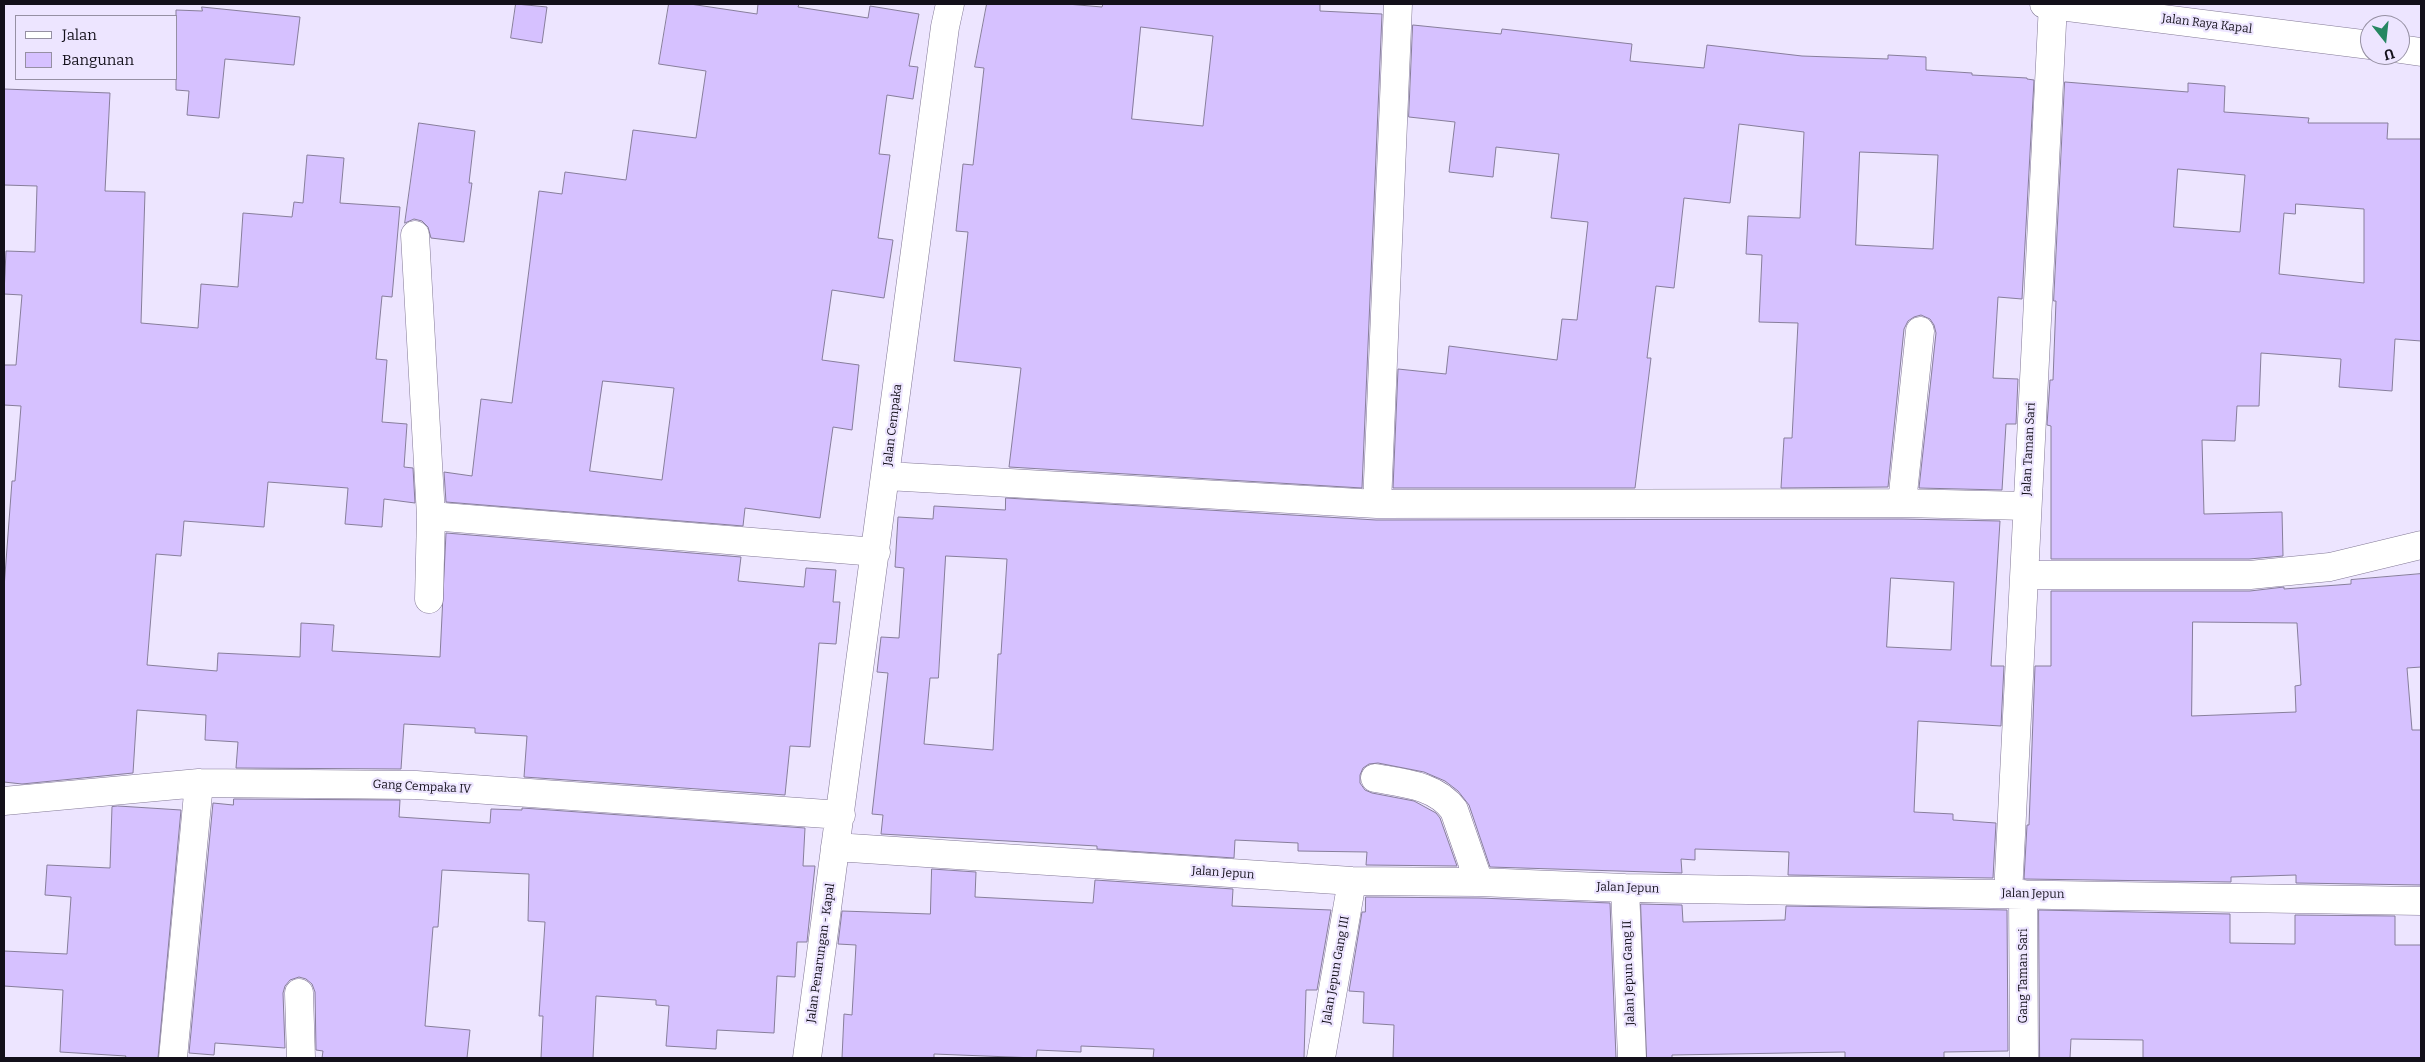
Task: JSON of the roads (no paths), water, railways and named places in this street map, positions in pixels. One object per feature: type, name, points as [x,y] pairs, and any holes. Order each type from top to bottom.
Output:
[{"type":"main road","name":"Jalan Cempaka","points":[[835,847],[841,815],[887,476],[945,27],[950,4]]},
{"type":"main road","points":[[1377,504],[1398,4]]},
{"type":"main road","name":"Jalan Raya Kapal","points":[[2050,4],[2360,44]]},
{"type":"main road","name":"Jalan Taman Sari","points":[[2016,894],[2026,506],[2050,4]]},
{"type":"main road","points":[[415,235],[431,516],[429,599]]},
{"type":"main road","points":[[1902,503],[1920,331]]},
{"type":"main road","points":[[887,476],[1377,504],[1902,503],[2026,506]]},
{"type":"main road","points":[[431,516],[876,552]]},
{"type":"main road","points":[[2025,575],[2250,575],[2330,567],[2421,545]]},
{"type":"main road","points":[[1375,778],[1413,785],[1447,800],[1454,810],[1479,882]]},
{"type":"main road","points":[[173,1058],[199,784]]},
{"type":"main road","name":"Gang Cempaka IV","points":[[4,801],[199,784],[416,785],[841,815]]},
{"type":"main road","name":"Jalan Jepun","points":[[835,847],[1352,881],[1479,882],[1625,888],[2421,901]]},
{"type":"main road","name":"Jalan Penarungan - Kapal","points":[[807,1058],[835,847]]},
{"type":"main road","name":"Jalan Jepun Gang III","points":[[1321,1058],[1352,881]]},
{"type":"main road","name":"Jalan Jepun Gang II","points":[[1625,888],[1632,1058]]},
{"type":"main road","name":"Gang Taman Sari","points":[[2016,894],[2024,1058]]},
{"type":"main road","points":[[299,993],[301,1058]]}]
